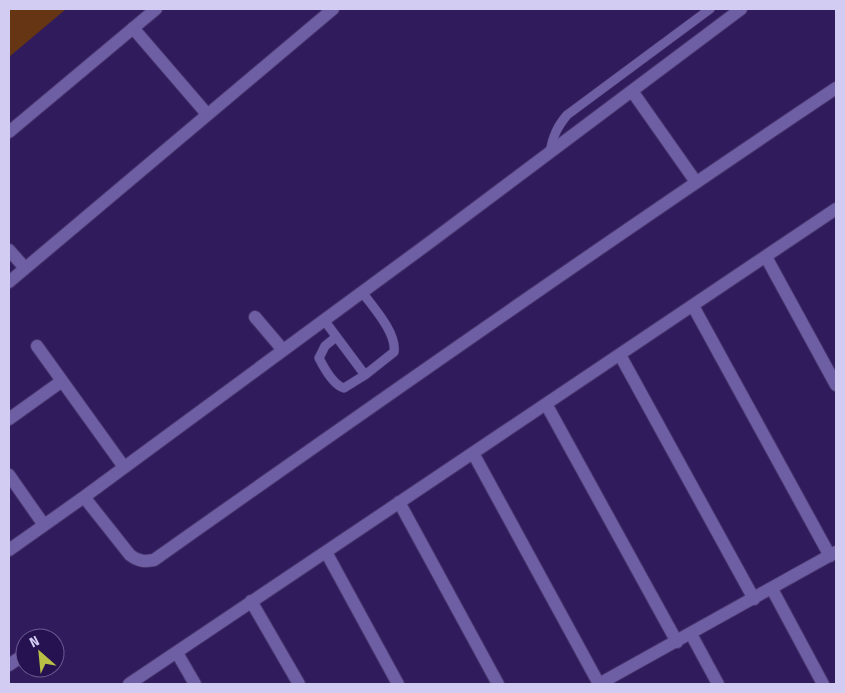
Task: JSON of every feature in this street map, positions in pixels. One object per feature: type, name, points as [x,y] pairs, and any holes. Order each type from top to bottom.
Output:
[{"type":"street","points":[[9,132],[156,9]]},
{"type":"street","points":[[9,282],[333,9]]},
{"type":"street","points":[[9,550],[362,292],[741,9]]},
{"type":"street","points":[[133,28],[207,114]]},
{"type":"street","points":[[84,497],[130,555],[136,560],[145,562],[154,560],[326,438],[696,182],[836,88]]},
{"type":"street","points":[[632,91],[696,182]]},
{"type":"street","points":[[129,684],[836,209]]},
{"type":"street","points":[[9,250],[25,268]]},
{"type":"street","points":[[766,257],[836,385]]},
{"type":"street","points":[[473,453],[599,684],[613,681],[677,642],[833,554],[693,306]]},
{"type":"street","points":[[255,317],[283,350]]},
{"type":"street","points":[[37,346],[124,467]]},
{"type":"street","points":[[620,355],[754,599]]},
{"type":"street","points":[[9,419],[62,380]]},
{"type":"street","points":[[546,404],[677,642]]},
{"type":"street","points":[[9,475],[44,525]]},
{"type":"street","points":[[399,502],[498,684]]},
{"type":"street","points":[[326,552],[398,684]]},
{"type":"street","points":[[772,589],[823,684]]},
{"type":"street","points":[[251,601],[299,684]]},
{"type":"street","points":[[691,634],[718,684]]},
{"type":"street","points":[[177,652],[195,684]]},
{"type":"lane","points":[[550,152],[555,131],[567,114],[710,9]]},
{"type":"lane","points":[[336,337],[325,346],[319,358],[338,386],[344,388],[350,386],[394,352],[395,344],[392,335],[362,292]]},
{"type":"lane","points":[[324,320],[365,375]]},
{"type":"shaded area","points":[[9,9],[66,9],[9,57]]}]
